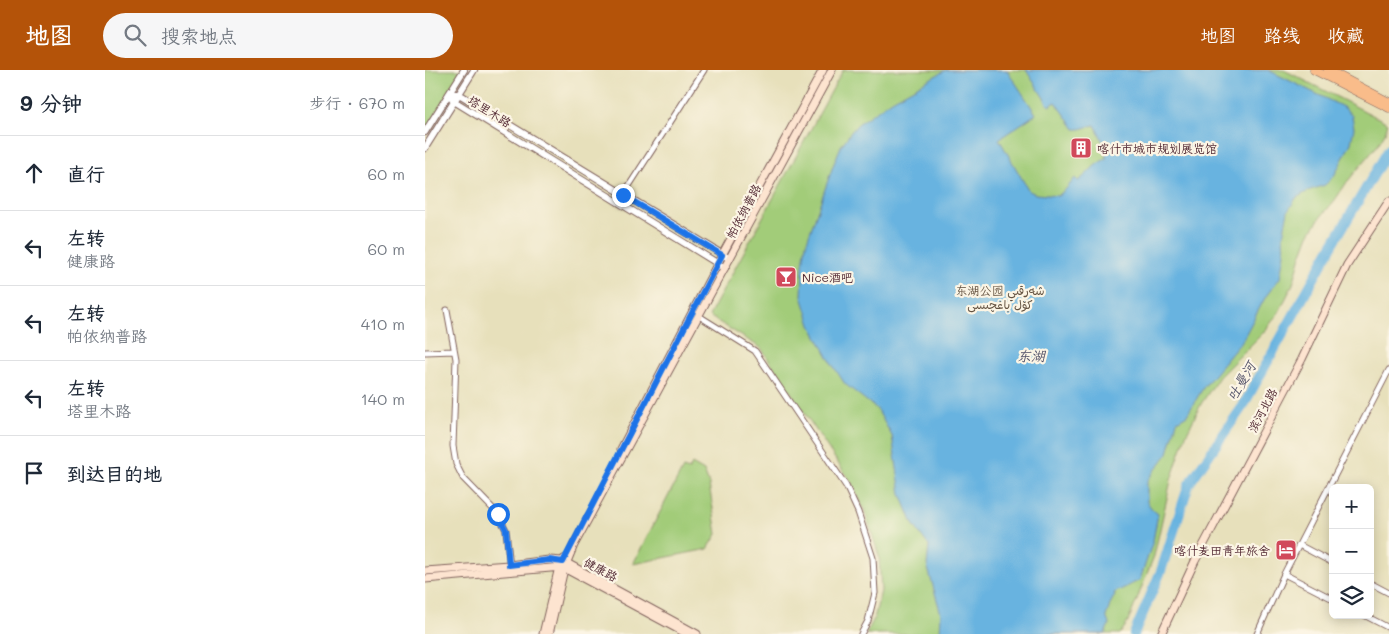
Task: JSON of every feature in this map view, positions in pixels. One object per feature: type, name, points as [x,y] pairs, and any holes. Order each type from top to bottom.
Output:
[{"type":"main road","name":"帕依纳普路","points":[[543,634],[563,565],[722,255],[823,70]]},
{"type":"main road","name":"帕依纳普路","points":[[549,634],[563,565],[832,70]]},
{"type":"main road","points":[[1314,70],[1377,99],[1389,102]]},
{"type":"main road","points":[[1327,70],[1389,108]]},
{"type":"main road","name":"滨河北路","points":[[1161,634],[1195,561],[1302,359],[1347,265],[1389,201]]},
{"type":"main road","name":"健康路","points":[[425,579],[510,569],[549,560],[563,565],[697,634]]},
{"type":"main road","name":"健康路","points":[[563,565],[687,634]]},
{"type":"main road","name":"健康路","points":[[425,571],[510,569]]},
{"type":"street","points":[[425,132],[464,70]]},
{"type":"street","points":[[425,148],[474,70]]},
{"type":"street","points":[[623,195],[704,70]]},
{"type":"street","name":"塔里木路","points":[[449,94],[459,94],[730,259]]},
{"type":"street","name":"塔里木路","points":[[449,94],[454,102],[725,268]]},
{"type":"street","points":[[447,310],[455,360],[453,446],[457,464],[463,478],[498,514],[506,530],[510,569]]},
{"type":"street","points":[[699,316],[755,351],[846,486],[858,512],[873,558],[875,593],[868,621],[861,634]]},
{"type":"street","points":[[425,352],[454,351]]},
{"type":"street","points":[[1257,634],[1284,574],[1389,370]]},
{"type":"street","points":[[1299,545],[1329,561]]},
{"type":"street","points":[[1284,574],[1329,597]]},
{"type":"street","points":[[1374,585],[1389,593]]},
{"type":"street","points":[[1372,619],[1389,628]]},
{"type":"green space","points":[[425,70],[464,70],[425,132]]},
{"type":"green space","name":"东湖","points":[[843,70],[1284,70],[1388,123],[1385,133],[1377,146],[1347,182],[1309,235],[1293,284],[1279,312],[1265,331],[1219,377],[1201,404],[1186,435],[1171,480],[1154,556],[1128,622],[1120,634],[866,634],[874,619],[881,591],[879,556],[864,509],[852,484],[761,348],[709,316]]},
{"type":"green space","points":[[692,464],[704,471],[709,484],[717,534],[708,549],[633,564],[683,468],[689,470]]},
{"type":"water","name":"东湖","points":[[946,70],[1007,70],[1036,114],[999,139],[1029,191],[1036,194],[1058,196],[1075,178],[1078,181],[1106,159],[1106,155],[1103,142],[1095,125],[1075,129],[1056,102],[1049,106],[1026,70],[1268,70],[1345,108],[1352,116],[1354,128],[1351,143],[1334,176],[1325,185],[1310,190],[1296,198],[1288,211],[1283,236],[1284,253],[1280,278],[1266,296],[1242,341],[1203,388],[1187,415],[1177,421],[1168,453],[1147,481],[1147,502],[1158,514],[1153,541],[1140,580],[1114,593],[1115,596],[1106,616],[1109,624],[1105,634],[940,634],[941,614],[927,565],[929,546],[913,524],[901,494],[892,436],[877,409],[845,384],[832,364],[811,325],[802,296],[806,244],[841,146],[858,124],[892,100]]},
{"type":"waterway","name":"吐曼河","points":[[1134,634],[1161,571],[1189,484],[1243,406],[1333,244],[1389,149]]},
{"type":"place","name":"喀什市城市规划展览馆","points":[[1081,148]]},
{"type":"place","name":"Nice酒吧","points":[[786,277]]},
{"type":"place","name":"喀什麦田青年旅舍","points":[[1286,550]]},
{"type":"route","points":[[498,514],[506,530],[509,565],[549,560],[563,562],[722,255],[623,195]]},
{"type":"park label","name":"东湖公园 شەرقىي كۆل باغچىسى","points":[[1000,297]]}]
